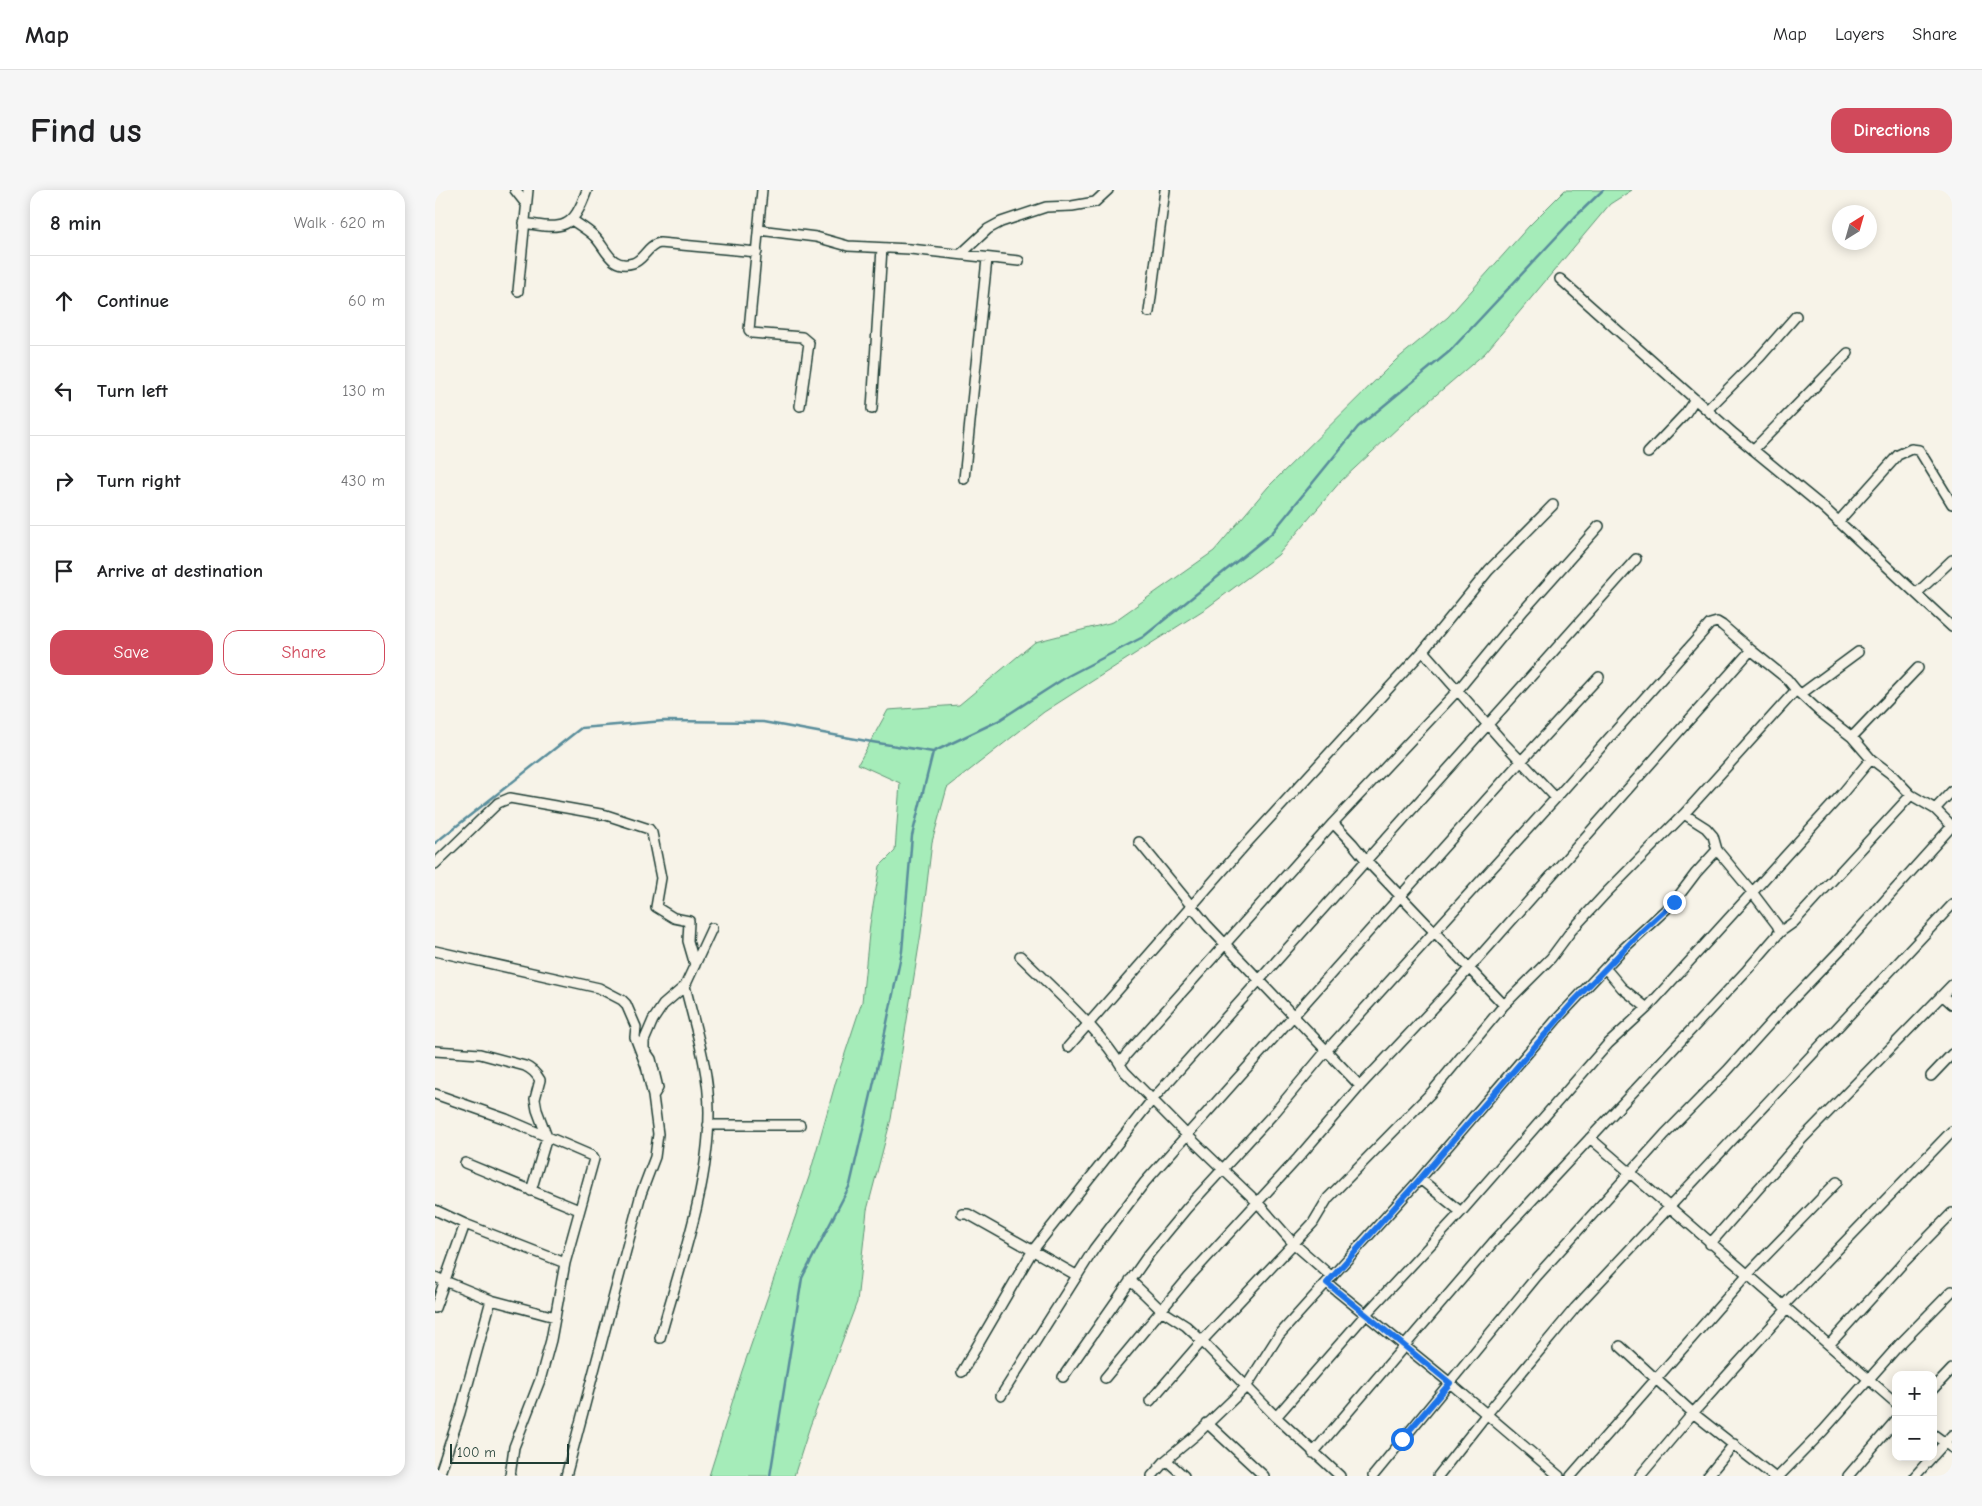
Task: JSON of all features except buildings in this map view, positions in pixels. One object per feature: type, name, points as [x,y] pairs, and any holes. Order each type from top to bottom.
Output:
[{"type":"street","points":[[515,190],[526,204]]},
{"type":"street","points":[[518,291],[528,190]]},
{"type":"street","points":[[524,223],[559,227],[572,220],[579,212],[587,190]]},
{"type":"street","points":[[762,190],[749,330],[752,333],[802,337],[809,343],[800,406]]},
{"type":"street","points":[[961,254],[988,229],[1001,222],[1046,207],[1072,206],[1095,202],[1108,190]]},
{"type":"street","points":[[1149,312],[1165,190]]},
{"type":"street","points":[[572,220],[594,236],[605,253],[613,260],[625,264],[636,262],[654,244],[660,243],[757,252]]},
{"type":"street","points":[[759,230],[816,237],[843,245],[910,249],[961,254],[987,259],[1019,261]]},
{"type":"street","points":[[872,409],[882,248]]},
{"type":"street","points":[[963,479],[987,259]]},
{"type":"street","points":[[1561,279],[1753,450],[1838,522],[1952,627]]},
{"type":"street","points":[[1708,409],[1760,358],[1796,316]]},
{"type":"street","points":[[1753,450],[1848,353]]},
{"type":"street","points":[[1648,453],[1685,414],[1695,399]]},
{"type":"street","points":[[1838,522],[1898,455],[1911,449],[1919,450],[1952,504]]},
{"type":"street","points":[[1068,1047],[1191,907],[1423,650],[1489,570],[1553,505]]},
{"type":"street","points":[[1121,1063],[1126,1055],[1333,823],[1458,690],[1599,526]]},
{"type":"street","points":[[962,1372],[1033,1250],[1152,1100],[1636,559]]},
{"type":"street","points":[[1917,593],[1952,560]]},
{"type":"street","points":[[1063,1377],[1149,1254],[1187,1208],[1276,1111],[1327,1050],[1557,798],[1710,624],[1717,622],[1787,679],[1820,712],[1852,737],[1871,759],[1891,774],[1911,795],[1935,809],[1952,826],[1844,946],[1631,1172],[1537,1276],[1373,1476]]},
{"type":"street","points":[[1423,650],[1488,725],[1557,798]]},
{"type":"street","points":[[1105,1378],[1161,1310],[1361,1086],[1442,999],[1751,650]]},
{"type":"street","points":[[1150,1401],[1202,1340],[1313,1223],[1328,1198],[1431,1093],[1504,1005],[1551,958],[1571,931],[1607,892],[1684,814],[1798,692],[1858,652]]},
{"type":"street","points":[[1852,737],[1918,668]]},
{"type":"street","points":[[1001,1396],[1076,1275],[1145,1182],[1599,677]]},
{"type":"street","points":[[1276,1418],[1366,1314],[1461,1212],[1608,1044],[1647,1008],[1841,795],[1871,759]]},
{"type":"street","points":[[1935,809],[1952,791]]},
{"type":"street","points":[[1313,1453],[1495,1240],[1747,970],[1779,932],[1794,922],[1911,795]]},
{"type":"street","points":[[435,864],[498,803],[510,798],[606,815],[649,829],[652,833],[661,872],[656,907],[674,918],[689,921],[688,942],[695,965]]},
{"type":"street","points":[[1684,814],[1706,828],[1713,836],[1717,850],[1777,925],[1779,932]]},
{"type":"street","points":[[1333,823],[1436,932],[1468,969],[1504,1005]]},
{"type":"street","points":[[1139,842],[1191,907],[1259,981],[1361,1086]]},
{"type":"street","points":[[1152,1476],[1166,1460],[1246,1387],[1279,1335],[1420,1179],[1550,1027],[1622,950],[1674,902],[1696,873],[1717,850]]},
{"type":"street","points":[[1438,1476],[1575,1308],[1952,905]]},
{"type":"street","points":[[653,1096],[658,1088],[651,1059],[644,1049],[644,1041],[659,1010],[685,986],[712,928]]},
{"type":"street","points":[[435,951],[599,988],[622,1000],[636,1027],[635,1037],[646,1066],[653,1096],[657,1134],[655,1157],[641,1194],[566,1476]]},
{"type":"street","points":[[1020,956],[1088,1024],[1121,1063],[1125,1072],[1257,1202],[1293,1243],[1330,1280],[1366,1314],[1559,1476]]},
{"type":"street","points":[[1606,969],[1622,988],[1647,1008]]},
{"type":"street","points":[[1710,1244],[1802,1139],[1952,985]]},
{"type":"street","points":[[660,1338],[697,1211],[708,1124],[706,1082],[696,1026],[685,986]]},
{"type":"street","points":[[1942,995],[1952,1004]]},
{"type":"street","points":[[435,1051],[480,1054],[531,1069],[540,1080],[535,1099],[547,1137],[531,1191]]},
{"type":"street","points":[[1931,1076],[1952,1054]]},
{"type":"street","points":[[435,1094],[507,1120],[594,1159],[565,1263],[555,1317],[540,1380],[514,1447],[510,1476]]},
{"type":"street","points":[[708,1124],[800,1125]]},
{"type":"street","points":[[1640,1476],[1785,1308],[1952,1131]]},
{"type":"street","points":[[1590,1138],[1631,1172],[1710,1244],[1892,1400]]},
{"type":"street","points":[[465,1163],[579,1210]]},
{"type":"street","points":[[1420,1179],[1461,1212]]},
{"type":"street","points":[[1571,1476],[1747,1275],[1837,1182]]},
{"type":"street","points":[[435,1210],[465,1224],[565,1263]]},
{"type":"street","points":[[962,1214],[968,1214],[1076,1275]]},
{"type":"street","points":[[1829,1345],[1904,1262],[1952,1214]]},
{"type":"street","points":[[435,1308],[446,1282],[465,1224]]},
{"type":"street","points":[[435,1277],[491,1300],[555,1317]]},
{"type":"street","points":[[1130,1280],[1161,1310],[1186,1326],[1202,1340],[1276,1418],[1340,1476]]},
{"type":"street","points":[[1779,1476],[1823,1431],[1899,1345],[1952,1291]]},
{"type":"street","points":[[439,1476],[491,1300]]},
{"type":"street","points":[[1620,1346],[1693,1413],[1773,1476]]},
{"type":"street","points":[[1937,1385],[1952,1369]]},
{"type":"street","points":[[1207,1423],[1264,1476]]},
{"type":"street","points":[[1848,1476],[1892,1425]]},
{"type":"street","points":[[1937,1453],[1948,1445],[1952,1435]]},
{"type":"street","points":[[1937,1437],[1948,1445]]},
{"type":"street","points":[[1708,1476],[1734,1444]]},
{"type":"street","points":[[1166,1460],[1185,1476]]},
{"type":"street","points":[[1915,1476],[1928,1461]]},
{"type":"green space","points":[[1565,190],[1632,190],[1610,204],[1485,353],[1402,424],[1340,482],[1278,555],[1208,607],[1044,712],[947,788],[932,842],[921,933],[891,1119],[867,1210],[857,1302],[810,1426],[794,1476],[709,1476],[742,1371],[809,1177],[836,1081],[862,1002],[870,924],[880,866],[895,851],[900,783],[858,764],[888,710],[959,705],[1035,642],[1113,622],[1214,551],[1268,487],[1396,360],[1448,317],[1529,226]]},
{"type":"waterway","points":[[770,1476],[802,1278],[850,1185],[880,1056],[902,951],[912,836],[933,752],[998,721],[1068,676],[1143,637],[1272,533],[1358,427],[1450,351],[1575,217],[1603,190]]},
{"type":"waterway","points":[[435,843],[581,728],[664,721],[763,722],[933,752]]},
{"type":"route","points":[[1402,1439],[1450,1383],[1327,1283],[1420,1179],[1556,1020],[1622,950],[1674,902]]}]
